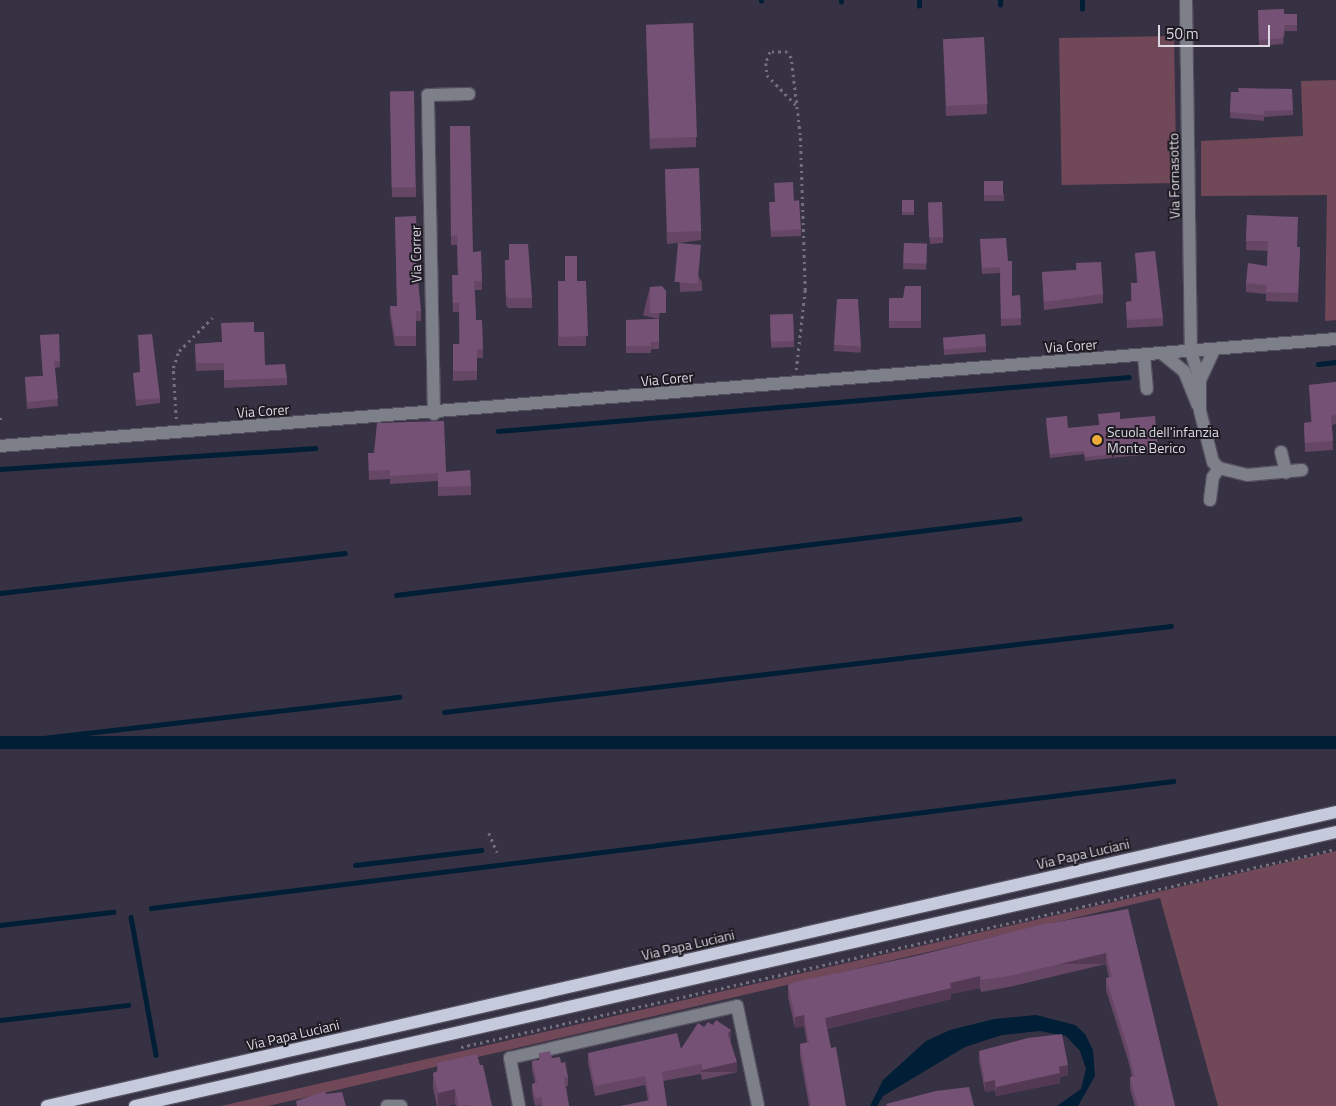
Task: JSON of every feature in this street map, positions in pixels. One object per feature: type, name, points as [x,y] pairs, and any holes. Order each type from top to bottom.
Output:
[{"type":"main road","name":"Via Papa Luciani","points":[[47,1106],[1336,812]]},
{"type":"main road","points":[[135,1106],[1336,832]]},
{"type":"street","name":"Via Fornasotto","points":[[1186,0],[1191,352]]},
{"type":"street","name":"Via Correr","points":[[434,414],[428,95],[469,94]]},
{"type":"street","name":"Via Corer","points":[[0,446],[434,414],[1164,355],[1336,339]]},
{"type":"street","points":[[1200,380],[1214,350]]},
{"type":"street","points":[[1184,371],[1191,352]]},
{"type":"street","points":[[1191,352],[1200,380],[1200,411]]},
{"type":"street","points":[[1164,355],[1184,371],[1200,411],[1209,452],[1219,468],[1247,475],[1302,470]]},
{"type":"street","points":[[1144,356],[1147,389]]},
{"type":"street","points":[[1281,452],[1286,472]]},
{"type":"street","points":[[1210,500],[1213,477],[1219,468]]},
{"type":"street","points":[[520,1106],[510,1058],[738,1006],[758,1106]]},
{"type":"street","points":[[387,1106],[401,1106]]},
{"type":"path","points":[[794,384],[806,290],[796,105],[791,58],[787,52],[770,52],[766,63],[767,75],[796,105]]},
{"type":"path","points":[[178,433],[174,368],[179,351],[212,318]]},
{"type":"path","points":[[489,833],[497,852]]},
{"type":"path","points":[[451,1050],[1336,849]]},
{"type":"shaded area","points":[[1174,36],[1177,183],[1062,185],[1059,38]]},
{"type":"shaded area","points":[[1336,80],[1336,320],[1325,321],[1327,195],[1201,196],[1201,141],[1303,136],[1301,81]]},
{"type":"shaded area","points":[[1336,851],[1336,1106],[1218,1106],[1160,898],[268,1106],[221,1106]]},
{"type":"water","points":[[0,736],[1336,736],[1336,749],[0,749]]},
{"type":"water","points":[[1036,1015],[1075,1025],[1085,1034],[1093,1050],[1095,1076],[1078,1106],[1057,1106],[1081,1089],[1086,1069],[1080,1051],[1066,1036],[1040,1031],[1002,1035],[965,1047],[883,1096],[877,1106],[870,1106],[883,1080],[926,1041],[950,1030],[994,1019]]},
{"type":"building","points":[[1284,9],[1284,14],[1297,14],[1297,25],[1285,25],[1283,38],[1259,40],[1258,10]]},
{"type":"building","points":[[693,23],[697,137],[650,139],[646,25]]},
{"type":"building","points":[[984,37],[988,104],[947,106],[943,39]]},
{"type":"building","points":[[1238,88],[1292,89],[1293,110],[1264,111],[1264,115],[1230,112],[1231,92],[1239,92]]},
{"type":"building","points":[[390,91],[414,91],[416,187],[392,187]]},
{"type":"building","points":[[450,126],[470,126],[473,252],[481,251],[482,281],[474,281],[476,320],[482,320],[483,349],[477,349],[477,371],[453,371],[453,344],[460,344],[459,303],[453,303],[452,275],[458,275],[457,235],[451,236]]},
{"type":"building","points":[[699,168],[701,231],[667,232],[665,169]]},
{"type":"building","points":[[984,181],[1003,181],[1003,195],[984,195]]},
{"type":"building","points":[[793,182],[794,201],[799,200],[801,229],[771,231],[769,202],[775,202],[774,183]]},
{"type":"building","points":[[902,200],[914,200],[914,212],[902,212]]},
{"type":"building","points":[[928,202],[942,202],[943,237],[929,237]]},
{"type":"building","points":[[1247,215],[1298,217],[1297,247],[1300,247],[1298,293],[1266,292],[1267,285],[1246,283],[1248,263],[1267,266],[1268,241],[1246,241]]},
{"type":"building","points":[[416,216],[417,242],[414,242],[421,311],[416,311],[416,336],[395,336],[390,306],[397,306],[395,217]]},
{"type":"building","points":[[1006,238],[1008,261],[1012,261],[1012,296],[1020,295],[1021,318],[1001,319],[1000,267],[982,268],[980,239]]},
{"type":"building","points":[[678,243],[701,245],[698,284],[675,282]]},
{"type":"building","points":[[904,243],[927,244],[926,264],[903,263]]},
{"type":"building","points":[[509,244],[528,244],[532,298],[508,298],[506,295],[505,260],[509,260]]},
{"type":"building","points":[[1155,251],[1163,318],[1127,320],[1126,302],[1132,301],[1131,283],[1138,283],[1135,253]]},
{"type":"building","points":[[565,256],[577,256],[577,281],[586,281],[588,336],[559,337],[558,281],[565,281]]},
{"type":"building","points":[[1101,262],[1103,294],[1044,302],[1042,272],[1077,270],[1076,263]]},
{"type":"building","points":[[662,286],[666,291],[666,313],[650,313],[650,287]]},
{"type":"building","points":[[905,286],[921,286],[921,321],[889,321],[889,298],[903,298]]},
{"type":"building","points":[[837,299],[858,299],[861,347],[834,345]]},
{"type":"building","points":[[793,314],[794,341],[771,342],[770,315]]},
{"type":"building","points":[[659,319],[659,342],[651,342],[651,346],[626,346],[626,320]]},
{"type":"building","points":[[254,322],[254,332],[264,332],[265,365],[285,364],[287,378],[224,380],[224,363],[196,363],[195,344],[222,342],[221,323]]},
{"type":"building","points":[[59,334],[60,361],[54,361],[58,399],[27,402],[25,377],[43,376],[40,335]]},
{"type":"building","points":[[152,334],[160,398],[136,400],[133,373],[140,372],[138,335]]},
{"type":"building","points":[[985,334],[986,346],[944,350],[943,338]]},
{"type":"building","points":[[1336,382],[1336,415],[1331,416],[1333,441],[1305,443],[1304,423],[1312,422],[1309,385]]},
{"type":"building","points":[[1120,412],[1120,419],[1155,416],[1158,450],[1085,457],[1084,451],[1050,454],[1046,418],[1067,416],[1068,428],[1100,425],[1098,414]]},
{"type":"building","points":[[444,421],[446,472],[470,470],[471,486],[438,487],[438,473],[390,476],[390,470],[369,471],[368,453],[374,453],[377,423]]},
{"type":"building","points":[[1128,909],[1175,1106],[1138,1106],[1130,1077],[1134,1076],[1128,1049],[1106,978],[1112,977],[1106,953],[1009,976],[981,980],[980,976],[950,983],[951,988],[825,1018],[831,1048],[836,1047],[846,1106],[811,1106],[800,1044],[809,1042],[804,1015],[795,1017],[788,985],[1040,925]]},
{"type":"building","points":[[716,1020],[731,1030],[728,1034],[737,1062],[702,1070],[701,1064],[662,1072],[667,1106],[620,1106],[650,1100],[645,1076],[595,1086],[588,1053],[677,1033],[681,1049],[698,1023],[704,1027],[708,1022],[713,1025]]},
{"type":"building","points":[[1062,1034],[1068,1065],[1059,1067],[1060,1073],[996,1087],[995,1080],[985,1082],[979,1051],[1028,1038]]},
{"type":"building","points":[[550,1051],[552,1058],[560,1057],[561,1063],[565,1062],[568,1077],[564,1078],[569,1106],[543,1106],[541,1097],[535,1098],[532,1084],[537,1082],[532,1061],[540,1060],[539,1053]]},
{"type":"building","points":[[477,1054],[480,1065],[483,1065],[492,1106],[459,1106],[455,1089],[438,1093],[433,1073],[438,1071],[437,1063]]},
{"type":"building","points":[[969,1087],[974,1106],[887,1106],[886,1104],[936,1091]]},
{"type":"building","points":[[325,1091],[326,1094],[342,1092],[346,1106],[297,1106],[296,1101]]},
{"type":"waterway","points":[[919,0],[919,6]]},
{"type":"waterway","points":[[1000,0],[1000,5]]},
{"type":"waterway","points":[[1082,0],[1082,9]]},
{"type":"waterway","points":[[1318,364],[1336,362]]},
{"type":"waterway","points":[[498,431],[1129,377]]},
{"type":"waterway","points":[[0,469],[315,448]]},
{"type":"waterway","points":[[396,595],[1019,519]]},
{"type":"waterway","points":[[0,593],[345,553]]},
{"type":"waterway","points":[[444,712],[1171,626]]},
{"type":"waterway","points":[[0,743],[399,697]]},
{"type":"waterway","points":[[151,908],[1173,781]]},
{"type":"waterway","points":[[355,865],[481,850]]},
{"type":"waterway","points":[[0,925],[113,912]]},
{"type":"waterway","points":[[131,917],[156,1055]]},
{"type":"waterway","points":[[0,1020],[128,1005]]},
{"type":"place","name":"Scuola dell'infanzia Monte Berico","points":[[1097,440]]}]
